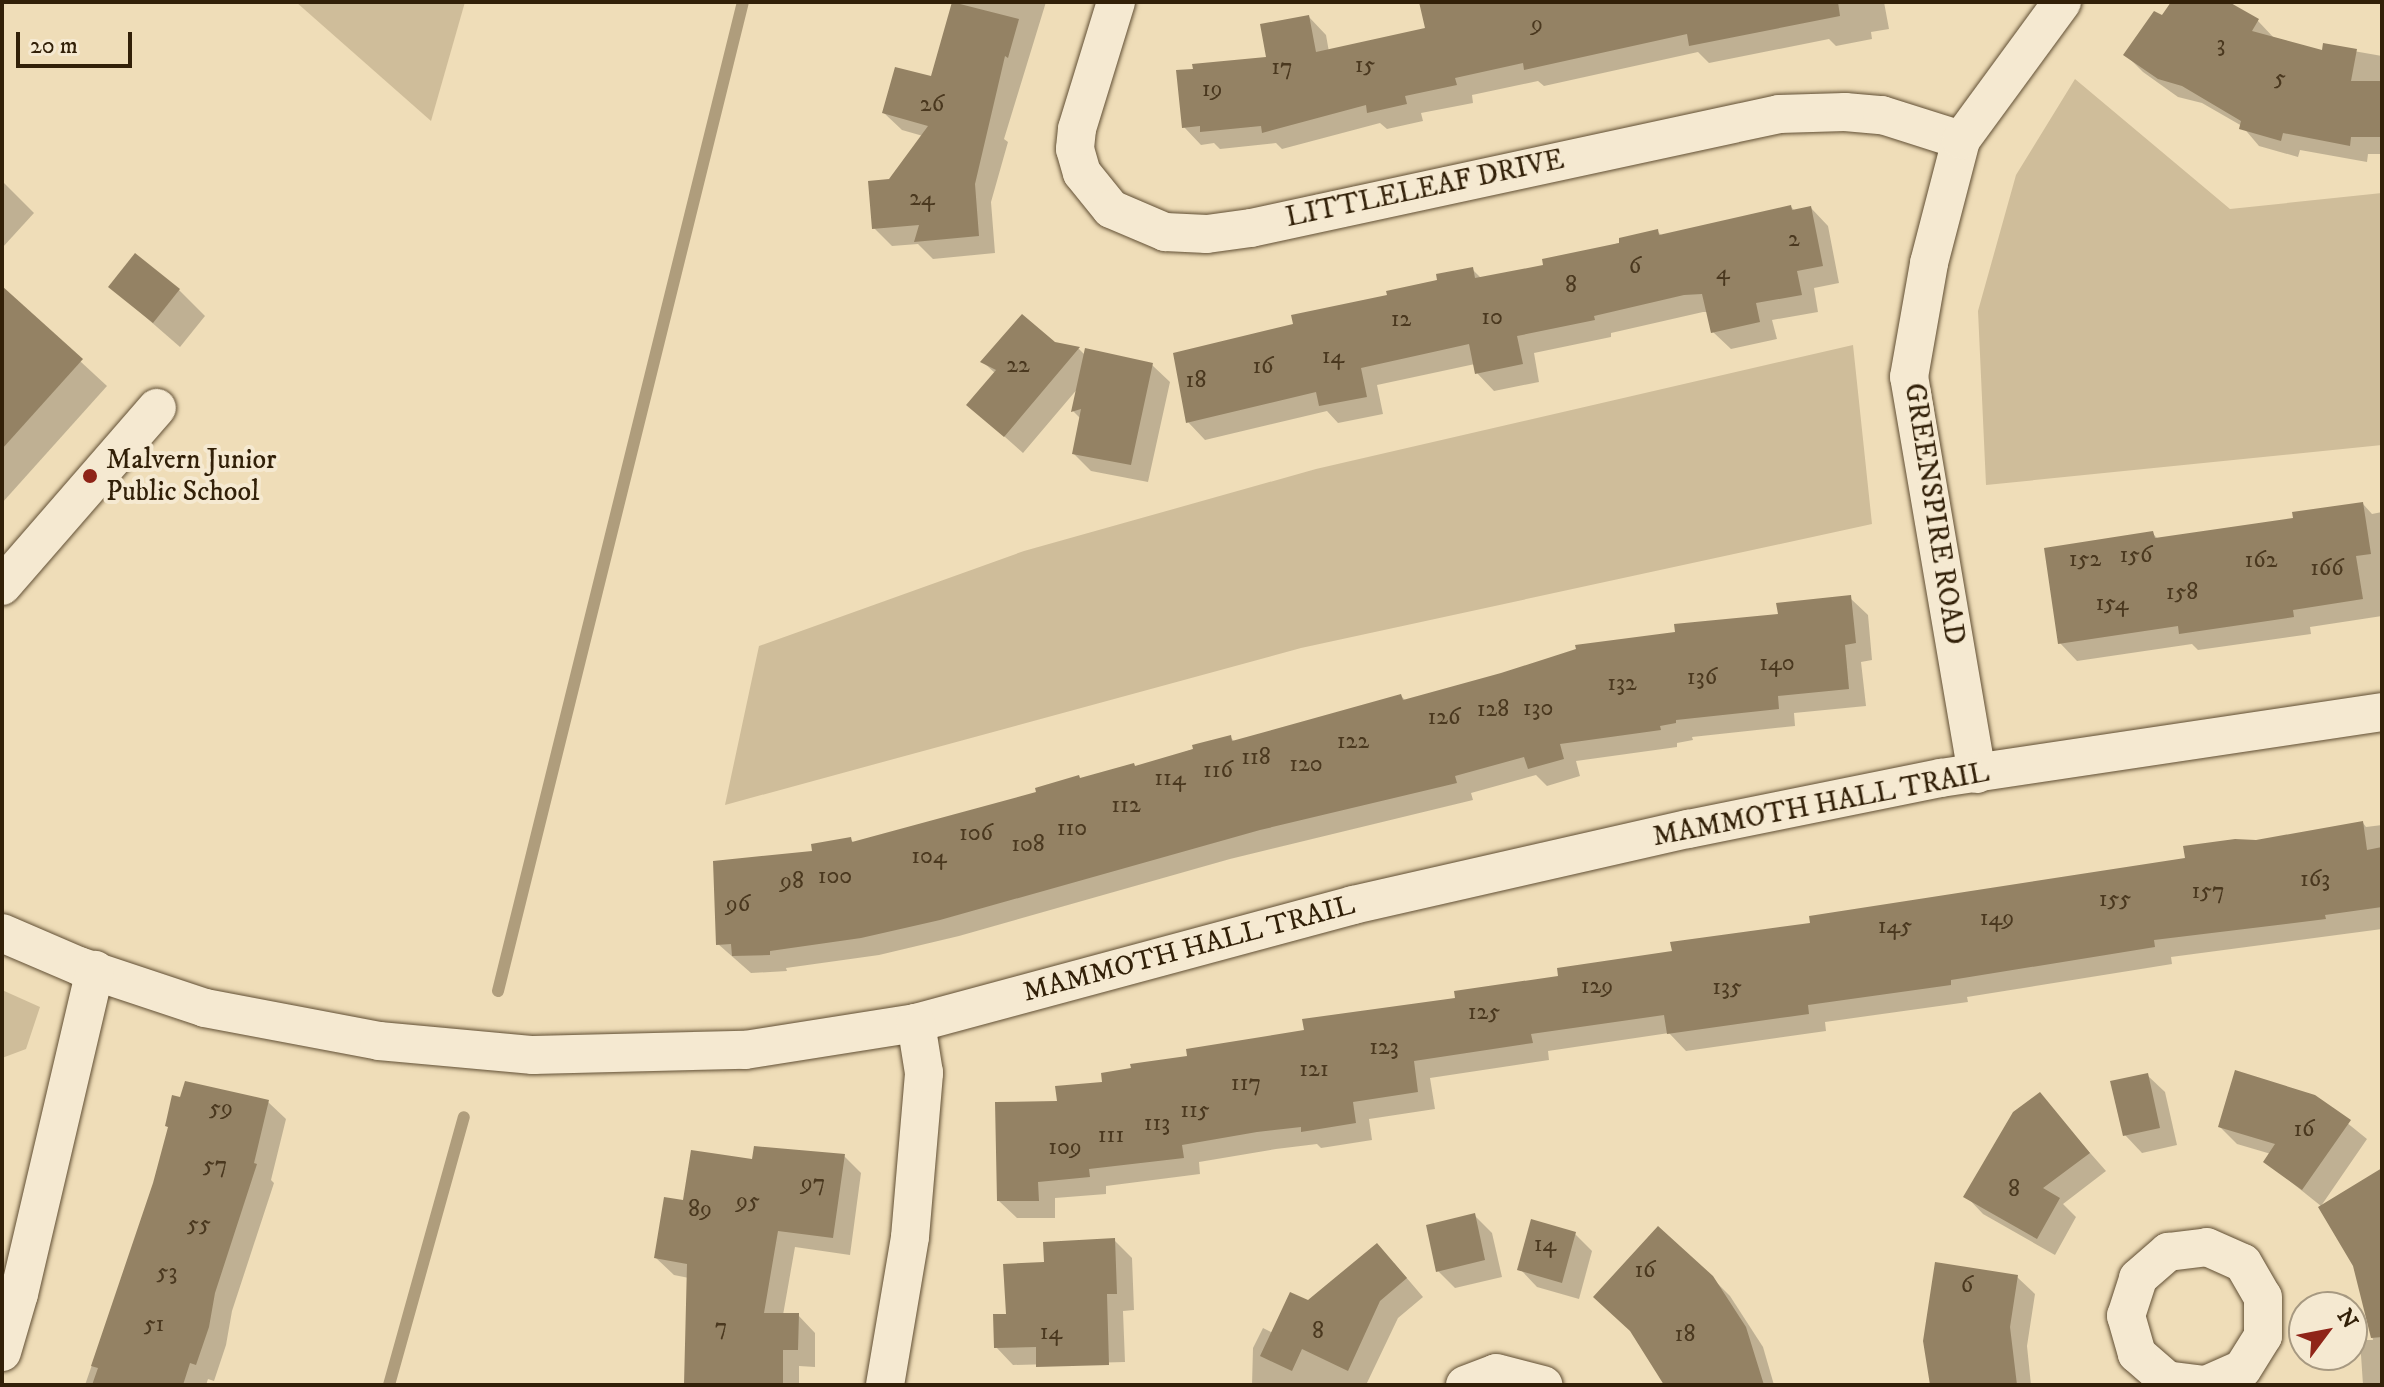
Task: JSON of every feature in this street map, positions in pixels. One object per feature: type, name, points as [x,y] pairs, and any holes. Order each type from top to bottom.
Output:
[{"type":"street","name":"LITTLELEAF DRIVE","points":[[1116,2],[1077,129],[1075,149],[1082,173],[1111,209],[1165,232],[1207,234],[1251,228],[1779,114],[1845,112],[1882,115],[1961,140]]},
{"type":"street","name":"GREENSPIRE ROAD","points":[[1977,774],[1909,377],[1929,263],[1961,140],[2062,2]]},
{"type":"street","points":[[2,586],[157,408]]},
{"type":"street","name":"MAMMOTH HALL TRAIL","points":[[2,933],[157,994],[256,1020],[379,1041],[533,1055],[745,1050],[916,1023],[1353,905],[1688,829],[1941,778],[2184,739],[2382,712]]},
{"type":"street","points":[[2,1352],[19,1294],[95,970]]},
{"type":"street","points":[[885,1385],[910,1237],[924,1073],[916,1023]]},
{"type":"street","points":[[1465,1385],[1496,1373],[1543,1385]]},
{"type":"shaded area","points":[[296,2],[465,2],[431,121]]},
{"type":"shaded area","points":[[2075,79],[2230,209],[2382,193],[2382,445],[1986,485],[1978,311],[2016,175]]},
{"type":"shaded area","points":[[1853,345],[1872,524],[1301,648],[725,805],[759,646],[1024,551],[1316,469]]},
{"type":"shaded area","points":[[2,990],[40,1007],[26,1049],[2,1058]]},
{"type":"building","points":[[952,2],[1019,19],[1008,58],[1005,56],[975,184],[979,236],[914,242],[919,225],[872,229],[868,181],[889,179],[928,126],[882,113],[895,67],[931,76]]},
{"type":"building","points":[[1419,2],[1838,2],[1840,16],[1689,46],[1687,34],[1524,70],[1523,63],[1455,78],[1457,85],[1405,96],[1407,104],[1367,113],[1366,105],[1262,133],[1261,126],[1200,132],[1200,126],[1182,128],[1176,70],[1193,69],[1192,64],[1266,57],[1260,24],[1309,15],[1316,52],[1425,28]]},
{"type":"building","points":[[2171,2],[2229,2],[2259,19],[2252,31],[2322,50],[2323,43],[2357,49],[2351,81],[2382,81],[2382,137],[2351,137],[2350,146],[2283,133],[2281,141],[2239,129],[2241,121],[2182,86],[2158,79],[2123,55],[2154,11],[2162,15]]},
{"type":"building","points":[[1791,205],[1792,210],[1811,206],[1823,266],[1797,271],[1802,295],[1756,303],[1760,322],[1711,333],[1702,294],[1684,295],[1594,316],[1595,320],[1517,336],[1523,364],[1475,374],[1469,344],[1361,368],[1367,397],[1319,406],[1316,392],[1186,423],[1173,353],[1293,324],[1291,315],[1387,295],[1386,291],[1437,280],[1436,274],[1473,267],[1475,278],[1543,265],[1542,259],[1619,243],[1619,238],[1658,229],[1659,235]]},
{"type":"building","points":[[135,253],[180,289],[153,323],[108,287]]},
{"type":"building","points":[[2,286],[83,359],[2,449]]},
{"type":"building","points":[[1022,314],[1055,342],[1080,347],[1004,437],[966,405],[996,370],[980,362]]},
{"type":"building","points":[[1085,348],[1153,363],[1131,465],[1072,454],[1081,409],[1071,412]]},
{"type":"building","points":[[2363,502],[2371,554],[2356,556],[2363,599],[2293,610],[2294,617],[2179,634],[2178,626],[2058,644],[2044,548],[2153,531],[2155,538],[2293,518],[2292,512]]},
{"type":"building","points":[[1851,595],[1856,643],[1845,645],[1849,689],[1778,696],[1779,709],[1676,720],[1676,723],[1660,726],[1661,730],[1560,744],[1564,759],[1528,769],[1524,757],[1455,776],[1457,783],[1260,830],[940,920],[861,938],[770,951],[770,955],[732,956],[731,944],[716,945],[713,861],[812,851],[811,844],[851,837],[852,842],[1036,792],[1035,788],[1079,775],[1080,778],[1134,763],[1135,766],[1193,749],[1192,745],[1231,735],[1232,741],[1401,694],[1403,700],[1501,673],[1576,649],[1575,645],[1675,632],[1674,624],[1778,614],[1776,603]]},
{"type":"building","points":[[2363,821],[2367,850],[2382,847],[2382,907],[2325,915],[2326,919],[2154,940],[2155,947],[1951,980],[1951,985],[1808,1005],[1809,1014],[1667,1034],[1664,1015],[1531,1034],[1533,1043],[1414,1061],[1418,1092],[1353,1102],[1356,1123],[1301,1132],[1301,1127],[1257,1132],[1182,1145],[1184,1158],[1089,1169],[1090,1177],[1038,1182],[1039,1201],[997,1201],[995,1102],[1057,1101],[1055,1086],[1102,1082],[1101,1073],[1131,1068],[1130,1064],[1187,1056],[1186,1049],[1304,1030],[1302,1019],[1455,998],[1454,991],[1558,976],[1557,968],[1672,951],[1670,942],[1810,923],[1809,916],[2185,858],[2183,846],[2235,839],[2256,840]]},
{"type":"building","points":[[2235,1070],[2315,1095],[2351,1120],[2302,1190],[2263,1162],[2275,1144],[2218,1127]]},
{"type":"building","points":[[2148,1073],[2160,1128],[2123,1136],[2110,1081]]},
{"type":"building","points":[[185,1081],[269,1100],[254,1163],[257,1164],[215,1293],[209,1327],[196,1365],[190,1363],[183,1385],[92,1385],[98,1368],[91,1366],[153,1183],[168,1127],[165,1126],[172,1095],[180,1097]]},
{"type":"building","points":[[2040,1092],[2090,1153],[2043,1188],[2060,1198],[2037,1239],[1963,1197],[2013,1112]]},
{"type":"building","points":[[754,1146],[845,1154],[833,1238],[778,1231],[764,1313],[799,1313],[798,1350],[783,1350],[783,1385],[684,1385],[687,1264],[654,1258],[664,1197],[683,1200],[691,1150],[752,1159]]},
{"type":"building","points":[[2382,1168],[2382,1337],[2371,1338],[2368,1291],[2359,1291],[2353,1266],[2318,1207]]},
{"type":"building","points":[[1475,1213],[1485,1260],[1436,1272],[1426,1225]]},
{"type":"building","points":[[1531,1219],[1576,1232],[1562,1283],[1517,1270]]},
{"type":"building","points":[[1658,1226],[1713,1276],[1746,1327],[1764,1385],[1664,1385],[1630,1331],[1593,1297]]},
{"type":"building","points":[[1115,1238],[1117,1294],[1107,1294],[1109,1365],[1036,1367],[1036,1347],[994,1348],[993,1314],[1006,1314],[1003,1264],[1044,1262],[1043,1242]]},
{"type":"building","points":[[1377,1243],[1407,1278],[1380,1301],[1348,1371],[1302,1349],[1292,1371],[1260,1356],[1290,1292],[1308,1300]]},
{"type":"building","points":[[1935,1262],[2018,1275],[2010,1327],[2017,1385],[1930,1385],[1923,1341]]},
{"type":"waterway","points":[[498,991],[743,2]]},
{"type":"waterway","points":[[389,1385],[464,1117]]},
{"type":"place","name":"Malvern Junior Public School","points":[[90,476]]}]
